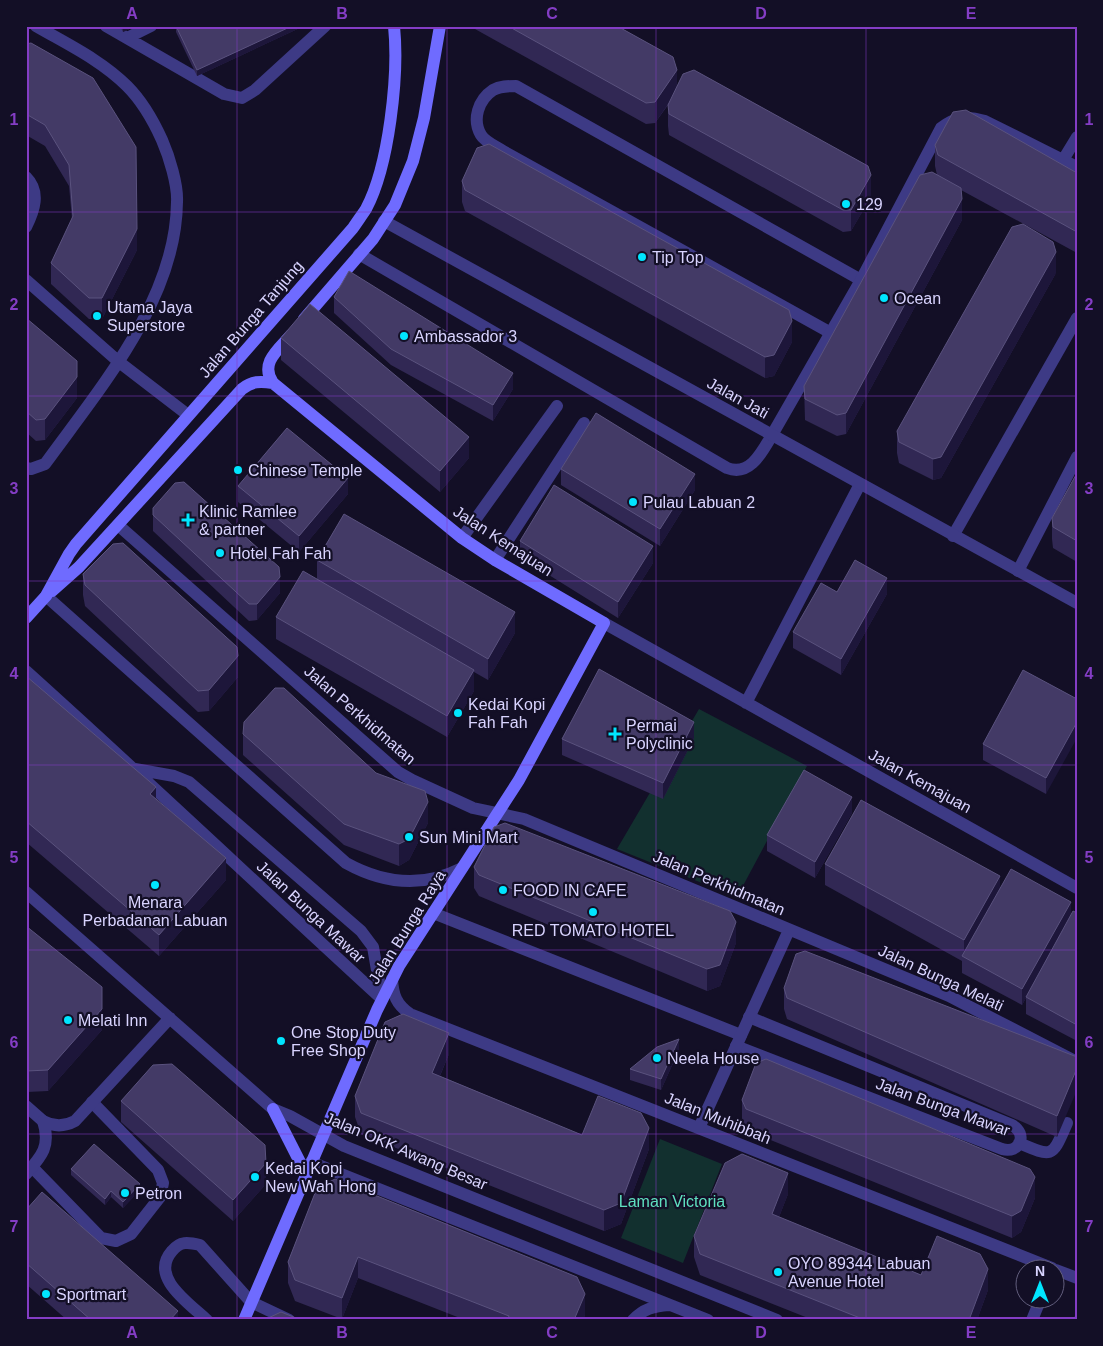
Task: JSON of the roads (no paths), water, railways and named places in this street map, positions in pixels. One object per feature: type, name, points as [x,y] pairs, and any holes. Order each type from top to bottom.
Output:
[{"type":"main road","name":"Jalan Bunga Tanjung","points":[[46,596],[76,544],[353,228],[366,208],[380,170],[390,117],[395,77],[394,26]]},
{"type":"main road","points":[[270,377],[271,358],[373,239],[395,205],[413,161],[424,118],[440,26]]},
{"type":"main road","name":"Jalan Bunga Tanjung","points":[[26,618],[46,596],[79,567],[242,389],[248,384],[270,377]]},
{"type":"main road","name":"Jalan Kemajuan","points":[[270,377],[462,538],[495,560],[604,623]]},
{"type":"main road","name":"Jalan Bunga Raya","points":[[244,1320],[322,1136],[392,979],[519,780],[604,623]]},
{"type":"main road","points":[[273,1109],[309,1168]]},
{"type":"street","points":[[26,468],[31,469],[45,464],[118,362],[156,295],[173,245],[178,200],[169,155],[151,116],[127,86],[94,59],[36,26]]},
{"type":"street","points":[[106,26],[224,94],[242,98],[255,90],[325,26]]},
{"type":"street","points":[[127,38],[151,26]]},
{"type":"street","points":[[831,333],[482,138],[476,120],[480,104],[492,91],[505,86],[516,86],[861,280]]},
{"type":"street","points":[[359,254],[727,468],[733,471],[740,471],[751,464],[761,453],[772,435],[861,280],[941,128],[950,121],[972,117],[985,121],[1077,167]]},
{"type":"street","points":[[1063,160],[1077,137]]},
{"type":"street","points":[[26,177],[31,181],[35,194],[35,209],[26,227]]},
{"type":"street","name":"Jalan Jati","points":[[384,221],[1077,604]]},
{"type":"street","points":[[26,280],[118,362],[188,415]]},
{"type":"street","points":[[953,536],[1077,318]]},
{"type":"street","points":[[462,538],[557,406]]},
{"type":"street","points":[[495,560],[584,423]]},
{"type":"street","points":[[1018,571],[1077,457]]},
{"type":"street","points":[[746,702],[860,484]]},
{"type":"street","name":"Jalan Perkhidmatan","points":[[118,525],[398,772],[463,804],[524,819],[789,930]]},
{"type":"street","points":[[46,596],[346,863],[395,880],[414,882],[446,876],[462,868]]},
{"type":"street","name":"Jalan Kemajuan","points":[[604,623],[1077,888]]},
{"type":"street","name":"Jalan Bunga Mawar","points":[[26,671],[135,769],[169,803],[382,999]]},
{"type":"street","name":"Jalan Bunga Mawar","points":[[135,769],[174,776],[189,782],[361,931],[373,947],[382,999]]},
{"type":"street","name":"Jalan OKK Awang Besar","points":[[26,892],[273,1109],[290,1116],[322,1136],[344,1146],[777,1320]]},
{"type":"street","name":"Jalan Bunga Mawar","points":[[433,913],[1002,1149],[1012,1149],[1019,1143],[1020,1133],[1012,1125],[749,1017]]},
{"type":"street","points":[[699,1128],[789,930]]},
{"type":"street","name":"Jalan Bunga Melati","points":[[789,930],[949,996],[1077,1062]]},
{"type":"street","name":"Jalan Muhibbah","points":[[392,979],[395,1000],[410,1014],[1026,1258]]},
{"type":"street","points":[[26,1106],[43,1122],[50,1125],[67,1125],[75,1121],[170,1018]]},
{"type":"street","points":[[43,1122],[46,1130],[45,1149],[41,1158],[29,1170],[101,1238],[116,1241],[130,1234],[160,1197],[163,1183],[158,1170],[92,1102]]},
{"type":"street","points":[[1019,1143],[1048,1154],[1057,1147],[1067,1123]]},
{"type":"street","points":[[309,1168],[708,1320]]},
{"type":"street","points":[[207,1320],[169,1284],[164,1270],[167,1257],[177,1245],[189,1242],[200,1245],[251,1302],[289,1320]]},
{"type":"street","points":[[633,1320],[643,1310],[656,1306],[671,1305]]},
{"type":"street","points":[[1032,1320],[1037,1308]]},
{"type":"place","name":"129","points":[[846,204]]},
{"type":"place","name":"Tip Top","points":[[642,257]]},
{"type":"place","name":"Ocean","points":[[884,298]]},
{"type":"place","name":"Utama Jaya Superstore","points":[[97,316]]},
{"type":"place","name":"Ambassador 3","points":[[404,336]]},
{"type":"place","name":"Chinese Temple","points":[[238,470]]},
{"type":"place","name":"Pulau Labuan 2","points":[[633,502]]},
{"type":"place","name":"Klinic Ramlee & partner","points":[[188,520]]},
{"type":"place","name":"Hotel Fah Fah","points":[[220,553]]},
{"type":"place","name":"Kedai Kopi Fah Fah","points":[[458,713]]},
{"type":"place","name":"Permai Polyclinic","points":[[615,734]]},
{"type":"place","name":"Sun Mini Mart","points":[[409,837]]},
{"type":"place","name":"Menara Perbadanan Labuan","points":[[155,885]]},
{"type":"place","name":"FOOD IN CAFE","points":[[503,890]]},
{"type":"place","name":"RED TOMATO HOTEL","points":[[593,912]]},
{"type":"place","name":"Melati Inn","points":[[68,1020]]},
{"type":"place","name":"One Stop Duty Free Shop","points":[[281,1041]]},
{"type":"place","name":"Neela House","points":[[657,1058]]},
{"type":"place","name":"Kedai Kopi New Wah Hong","points":[[255,1177]]},
{"type":"place","name":"Petron","points":[[125,1193]]},
{"type":"place","name":"OYO 89344 Labuan Avenue Hotel","points":[[778,1272]]},
{"type":"place","name":"Sportmart","points":[[46,1294]]},
{"type":"park label","name":"Laman Victoria","points":[[672,1201]]}]
